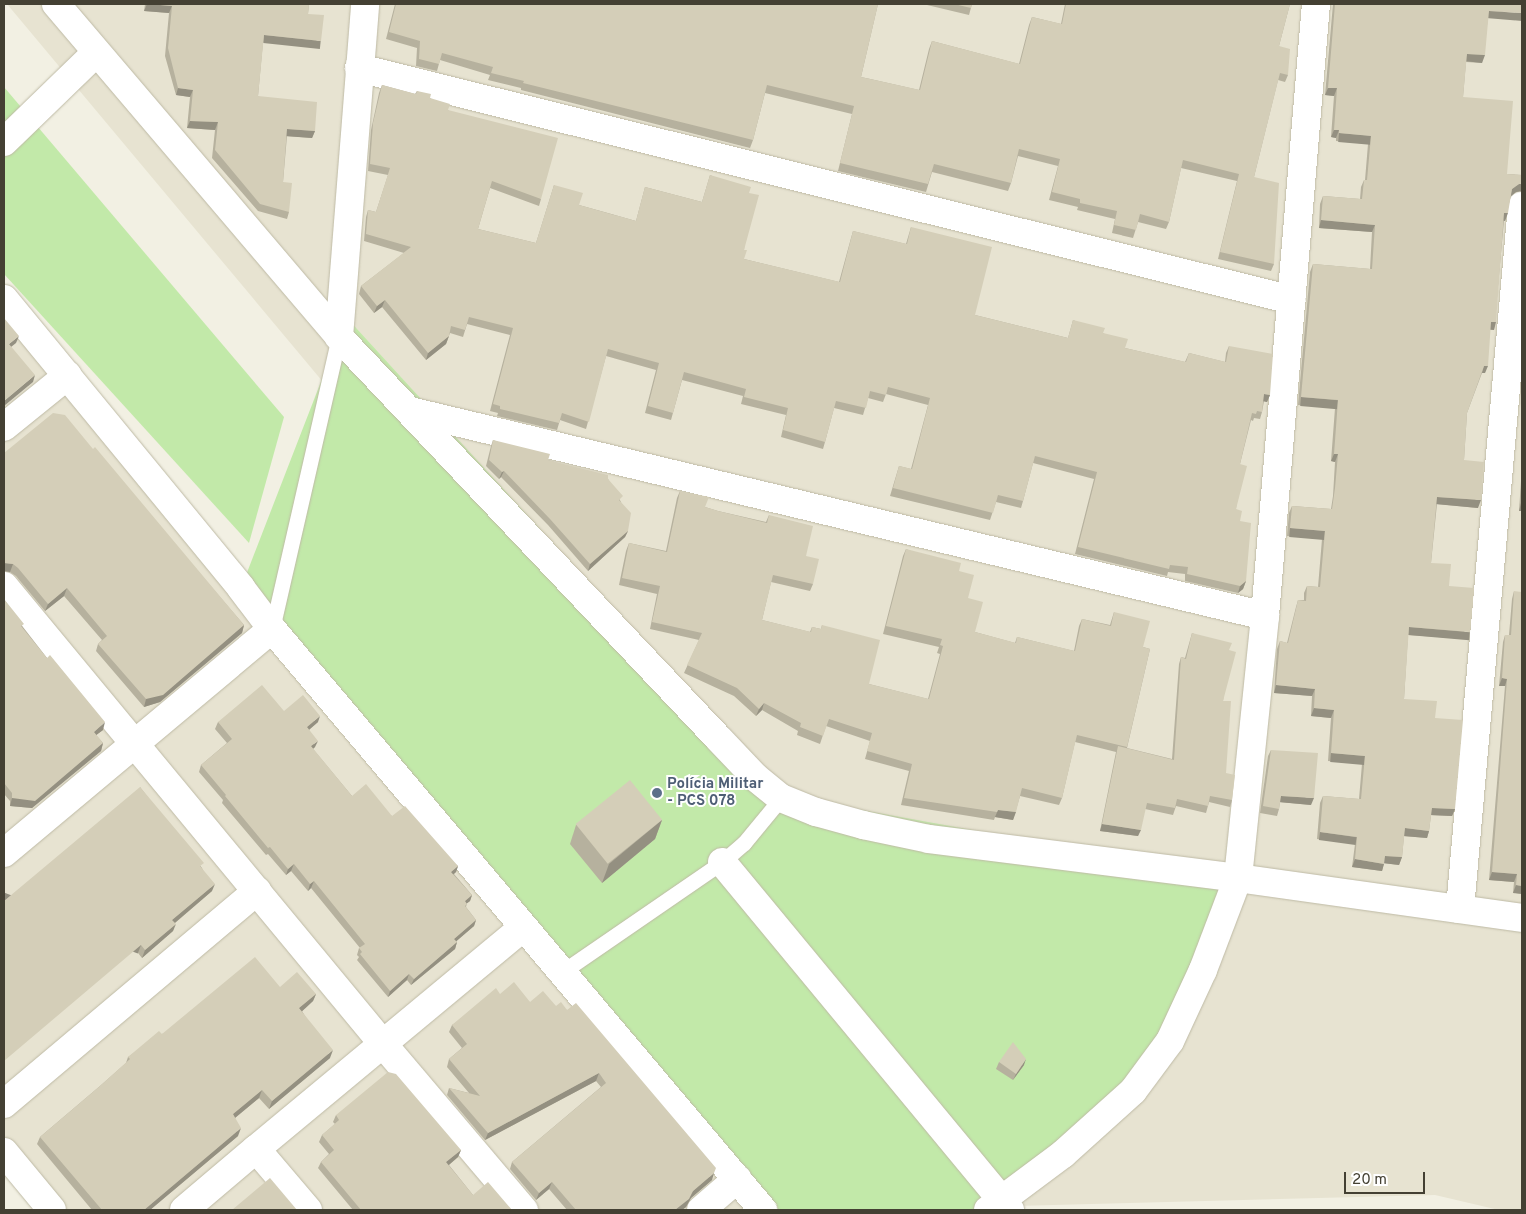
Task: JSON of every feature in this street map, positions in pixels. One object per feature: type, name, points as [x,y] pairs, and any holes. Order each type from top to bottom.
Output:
[{"type":"street","points":[[56,4],[340,337],[755,777],[780,798],[816,812],[863,825],[929,839],[1238,878],[1522,918]]},
{"type":"street","points":[[340,337],[364,4]]},
{"type":"street","points":[[722,862],[1000,1207],[1133,1091],[1170,1041],[1203,970],[1238,878],[1265,616],[1316,4]]},
{"type":"street","points":[[4,142],[96,53]]},
{"type":"street","points":[[359,68],[1292,300]]},
{"type":"street","points":[[1460,908],[1522,206]]},
{"type":"street","points":[[4,299],[242,588],[272,628],[764,1210]]},
{"type":"street","points":[[4,427],[68,375]]},
{"type":"street","points":[[410,411],[1265,616]]},
{"type":"street","points":[[4,586],[383,1044],[524,1210]]},
{"type":"street","points":[[7,845],[134,744],[272,628]]},
{"type":"street","points":[[4,1104],[257,892]]},
{"type":"street","points":[[184,1210],[524,927]]},
{"type":"street","points":[[256,1149],[308,1210]]},
{"type":"street","points":[[4,1152],[52,1210]]},
{"type":"street","points":[[701,1210],[737,1179]]},
{"type":"lane","points":[[272,628],[340,337]]},
{"type":"lane","points":[[562,972],[722,862],[744,843],[780,798]]},
{"type":"shaded area","points":[[7,4],[1522,4],[1522,1210],[1499,1210],[1435,1195],[1012,1206]]},
{"type":"shaded area","points":[[4,305],[763,1210],[52,1210],[4,1152]]},
{"type":"green space","points":[[4,87],[284,417],[249,543],[4,274]]},
{"type":"green space","points":[[346,317],[784,796],[1238,878],[1173,1028],[1127,1091],[988,1210],[764,1210],[241,588]]},
{"type":"building","points":[[149,4],[309,4],[308,14],[324,15],[321,41],[264,35],[258,96],[317,102],[315,131],[287,129],[283,182],[292,183],[289,212],[260,204],[215,150],[218,122],[190,121],[193,90],[178,88],[168,48],[172,6]]},
{"type":"building","points":[[396,4],[878,4],[861,77],[920,90],[932,41],[1020,64],[1032,17],[1062,24],[1066,4],[1290,4],[1279,46],[1290,49],[1288,75],[1280,73],[1254,177],[1279,183],[1274,264],[1220,252],[1239,174],[1183,160],[1169,222],[1140,214],[1136,230],[1114,225],[1117,211],[1080,203],[1080,199],[1052,192],[1060,159],[1019,149],[1011,183],[934,164],[928,184],[840,163],[854,106],[767,85],[753,140],[523,83],[524,81],[491,73],[493,67],[442,53],[439,64],[419,59],[420,41],[389,32]]},
{"type":"building","points":[[954,4],[972,4],[971,8]]},
{"type":"building","points":[[1335,4],[1522,4],[1522,13],[1489,11],[1485,55],[1467,54],[1463,97],[1513,101],[1507,174],[1522,175],[1522,184],[1512,189],[1508,213],[1504,213],[1496,322],[1491,322],[1488,366],[1484,366],[1467,413],[1464,460],[1484,462],[1481,500],[1437,497],[1431,563],[1451,564],[1449,586],[1474,588],[1470,632],[1409,627],[1404,699],[1437,701],[1435,718],[1463,720],[1455,809],[1432,808],[1429,831],[1405,828],[1402,857],[1385,856],[1384,864],[1355,859],[1357,837],[1320,832],[1323,796],[1361,799],[1365,756],[1331,753],[1334,710],[1314,708],[1315,689],[1276,685],[1280,641],[1288,643],[1298,600],[1306,601],[1307,586],[1320,587],[1325,531],[1290,528],[1292,506],[1332,509],[1338,454],[1334,454],[1338,400],[1301,397],[1313,264],[1372,269],[1375,225],[1321,220],[1323,196],[1362,199],[1364,180],[1367,180],[1371,136],[1339,133],[1339,130],[1334,130],[1337,88],[1328,88]]},
{"type":"building","points":[[382,85],[416,94],[417,91],[431,94],[430,98],[450,104],[448,110],[558,138],[541,199],[492,181],[478,229],[536,243],[554,185],[583,193],[579,205],[636,221],[645,187],[702,202],[710,175],[751,187],[749,193],[759,195],[744,250],[747,250],[744,259],[840,282],[853,231],[907,244],[911,227],[992,247],[975,315],[1068,338],[1073,320],[1105,328],[1103,333],[1128,339],[1125,348],[1186,362],[1189,353],[1226,362],[1229,346],[1273,354],[1270,395],[1264,394],[1262,412],[1252,413],[1240,464],[1247,466],[1236,509],[1242,511],[1240,521],[1251,523],[1246,581],[1240,586],[1187,574],[1188,567],[1170,565],[1169,569],[1078,547],[1097,472],[1035,456],[1023,501],[998,495],[993,513],[893,488],[899,466],[912,469],[930,398],[888,387],[886,395],[870,391],[866,408],[836,401],[825,442],[783,430],[788,408],[744,397],[746,389],[684,372],[673,413],[648,406],[659,363],[608,349],[589,422],[562,413],[559,423],[500,409],[500,406],[493,404],[513,328],[469,317],[465,330],[451,326],[449,336],[428,353],[385,300],[377,306],[361,286],[411,247],[366,234],[368,210],[376,212],[390,168],[370,164],[373,123]]},
{"type":"building","points":[[4,318],[19,336],[9,344],[35,375],[4,401]]},
{"type":"building","points":[[53,413],[65,415],[93,449],[95,447],[244,625],[163,695],[146,699],[98,644],[107,636],[67,588],[48,604],[18,568],[13,564],[4,563],[4,453]]},
{"type":"building","points":[[493,440],[550,454],[548,460],[608,475],[608,479],[623,496],[619,500],[631,513],[628,531],[590,564],[504,471],[502,472],[489,460]]},
{"type":"building","points":[[680,491],[709,497],[705,507],[718,511],[767,523],[769,515],[813,526],[806,556],[819,559],[813,584],[773,575],[762,620],[811,632],[812,627],[821,629],[822,625],[880,640],[869,684],[929,699],[943,646],[940,645],[942,639],[886,626],[906,549],[961,563],[959,571],[974,575],[968,598],[983,602],[975,632],[1016,643],[1017,637],[1075,651],[1082,619],[1111,626],[1114,612],[1150,621],[1143,647],[1150,649],[1127,747],[1077,735],[1062,798],[1022,788],[1016,812],[998,810],[997,812],[904,798],[912,764],[867,751],[872,733],[829,719],[823,736],[800,727],[801,723],[764,703],[759,709],[737,688],[687,665],[702,633],[652,622],[660,586],[622,578],[629,543],[667,552]]},
{"type":"building","points":[[1514,591],[1522,592],[1522,886],[1516,885],[1517,874],[1492,872],[1507,679],[1502,678],[1505,635],[1511,635]]},
{"type":"building","points":[[4,599],[24,624],[21,626],[47,658],[50,655],[105,722],[94,732],[103,743],[35,801],[12,798],[12,793],[4,783]]},
{"type":"building","points":[[1192,633],[1232,643],[1229,650],[1236,652],[1223,701],[1231,701],[1226,773],[1235,775],[1232,800],[1210,796],[1208,806],[1177,799],[1175,808],[1147,803],[1141,830],[1102,824],[1118,746],[1174,760],[1181,657],[1186,659]]},
{"type":"building","points":[[262,685],[284,711],[303,695],[320,716],[307,727],[318,741],[311,746],[352,796],[366,784],[392,816],[405,806],[458,866],[451,872],[472,895],[465,901],[467,904],[465,906],[476,920],[454,939],[457,942],[414,979],[409,974],[390,991],[360,954],[362,952],[359,948],[365,944],[314,881],[310,884],[294,864],[288,869],[270,847],[268,848],[201,765],[232,739],[218,722]]},
{"type":"building","points":[[1271,750],[1318,753],[1314,798],[1281,796],[1279,809],[1263,806]]},
{"type":"building","points":[[630,780],[662,820],[608,864],[576,824]]},
{"type":"building","points":[[140,787],[204,863],[200,866],[215,884],[172,920],[176,924],[145,950],[141,945],[4,1061],[4,901]]},
{"type":"building","points":[[255,957],[280,987],[297,972],[316,994],[299,1008],[333,1050],[272,1101],[262,1090],[233,1114],[241,1128],[144,1210],[102,1210],[40,1137],[100,1086],[130,1059],[128,1057],[159,1031],[162,1034]]},
{"type":"building","points":[[514,982],[530,1002],[543,991],[556,1006],[561,1002],[567,1010],[576,1003],[716,1168],[714,1173],[693,1191],[689,1199],[675,1210],[576,1210],[552,1182],[539,1193],[512,1162],[606,1083],[599,1073],[488,1133],[449,1088],[480,1096],[449,1059],[467,1044],[452,1025],[496,988],[500,994]]},
{"type":"building","points":[[1013,1042],[1026,1059],[1016,1074],[999,1062]]},
{"type":"building","points":[[388,1072],[396,1074],[461,1150],[446,1162],[473,1195],[488,1182],[512,1210],[361,1210],[321,1162],[334,1150],[322,1135],[339,1120],[336,1115]]},
{"type":"building","points":[[270,1178],[297,1210],[232,1210]]},
{"type":"place","name":"Polícia Militar - PCS 078","points":[[657,793]]}]
